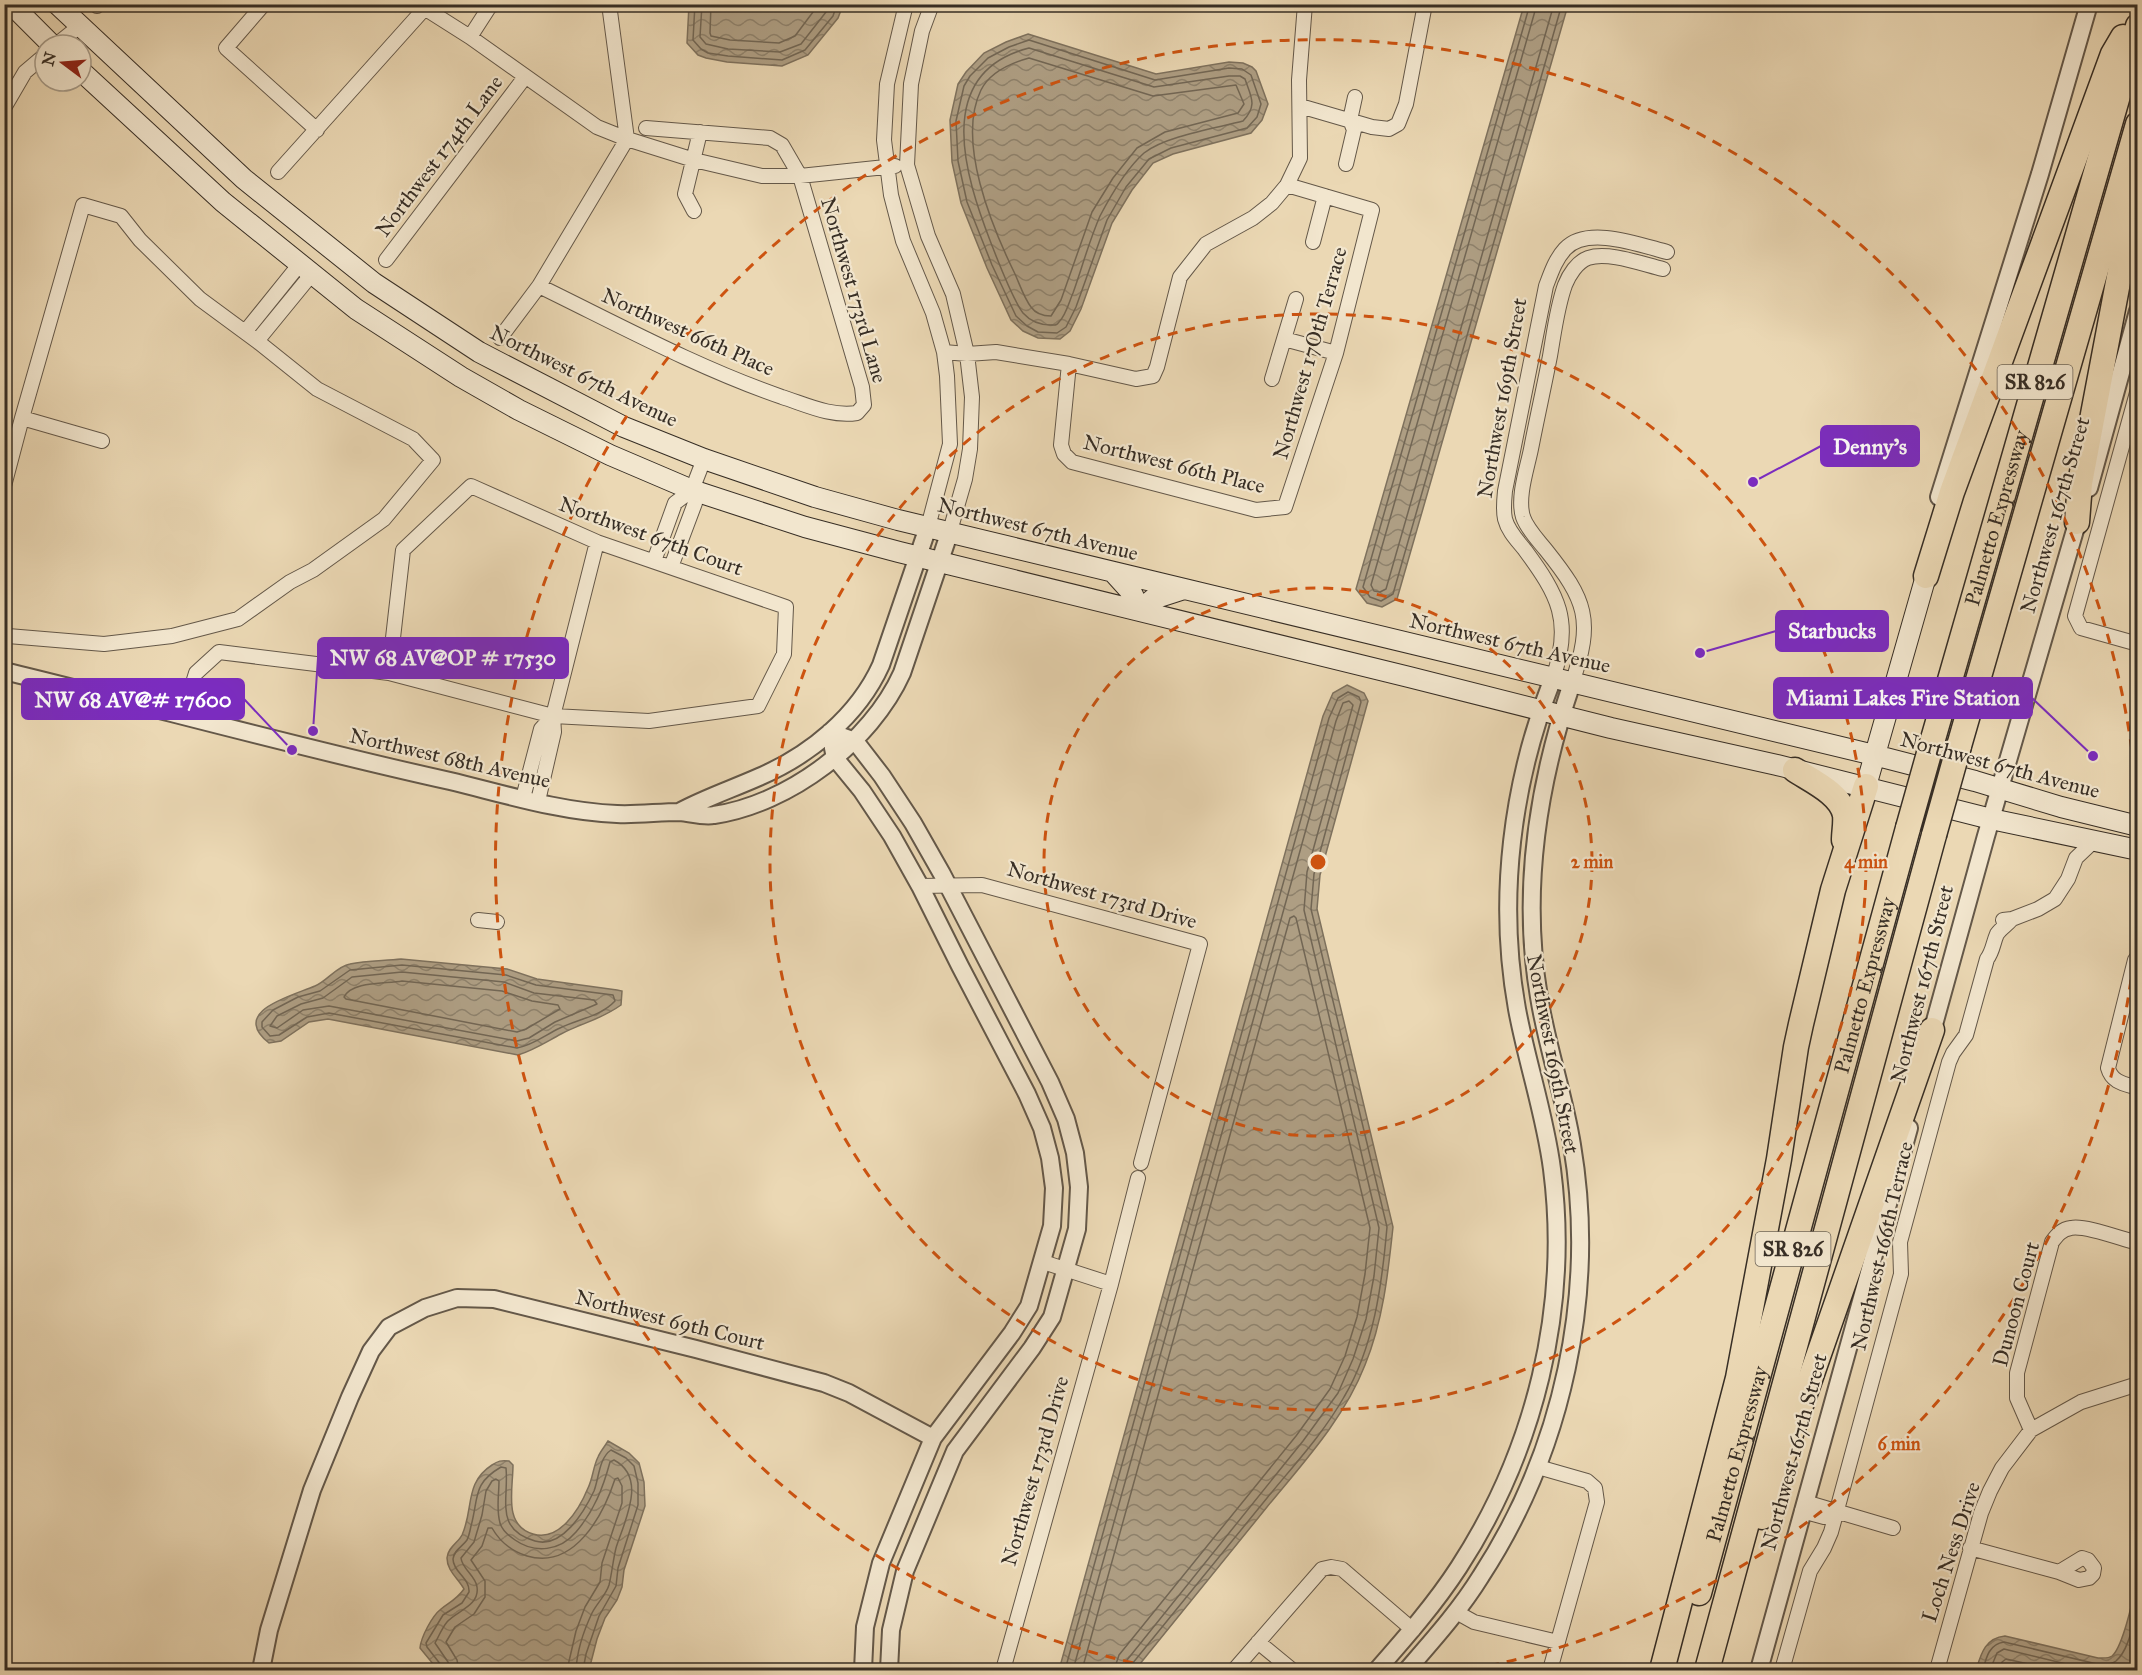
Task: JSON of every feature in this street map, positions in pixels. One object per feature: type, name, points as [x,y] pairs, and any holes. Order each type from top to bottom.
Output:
[{"type":"highway","points":[[1926,576],[1952,492],[2113,54],[2138,11]]},
{"type":"highway","name":"Palmetto Expressway","points":[[1678,1671],[1908,828],[2138,26]]},
{"type":"highway","name":"Palmetto Expressway","points":[[1707,1671],[1934,834],[2138,124]]},
{"type":"highway","points":[[2077,522],[2080,483],[2129,224],[2138,191]]},
{"type":"highway","points":[[1795,770],[1832,795],[1844,810],[1842,855]]},
{"type":"highway","points":[[1662,1671],[1738,1378],[1779,1159],[1796,1047],[1842,855],[1866,786]]},
{"type":"highway","points":[[1732,1578],[1765,1510],[1932,1030]]},
{"type":"main road","points":[[11,4],[41,33]]},
{"type":"main road","name":"Northwest 67th Avenue","points":[[57,4],[244,179],[374,283],[479,352],[624,427],[704,459],[816,497],[928,527],[1874,755],[2138,826]]},
{"type":"main road","points":[[93,82],[223,202],[356,309],[462,377],[519,410],[610,455],[692,490],[805,527],[1540,711],[1866,786],[1991,819],[2138,850]]},
{"type":"main road","points":[[305,270],[325,244]]},
{"type":"main road","points":[[1113,572],[1132,593],[1140,610]]},
{"type":"main road","points":[[1866,786],[1926,576]]},
{"type":"main road","points":[[1140,610],[1153,599],[1184,589]]},
{"type":"street","points":[[264,4],[226,48],[317,130]]},
{"type":"street","points":[[500,338],[539,286],[627,139],[609,4]]},
{"type":"street","points":[[679,812],[709,796],[760,777],[792,759],[830,732],[858,703],[873,682],[928,527],[950,444],[944,352],[933,313],[903,241],[891,195],[884,140],[887,84],[906,4]]},
{"type":"street","points":[[679,812],[712,815],[770,798],[835,758],[855,741],[876,718],[893,693],[918,629],[950,531],[966,479],[968,459],[972,397],[967,354],[953,294],[928,236],[907,165],[911,84],[922,32],[932,4]]},
{"type":"street","points":[[944,352],[967,354],[996,352],[1069,364],[1136,379],[1153,376],[1180,277],[1206,244],[1253,218],[1272,203],[1287,185],[1300,158],[1299,80],[1305,4]]},
{"type":"street","points":[[1300,106],[1372,127],[1389,129],[1398,124],[1406,104],[1425,4]]},
{"type":"street","points":[[1926,576],[1940,493],[2037,185],[2089,4]]},
{"type":"street","points":[[470,37],[491,5]]},
{"type":"street","points":[[278,172],[317,130],[421,6],[470,37],[597,128],[627,139],[693,160],[762,176],[800,176],[907,165]]},
{"type":"street","points":[[70,33],[81,25]]},
{"type":"street","points":[[4,108],[25,72],[33,65]]},
{"type":"street","name":"Northwest 174th Lane","points":[[386,260],[525,78]]},
{"type":"street","points":[[1346,164],[1354,130],[1350,120],[1355,97]]},
{"type":"street","name":"Northwest 173rd Lane","points":[[646,128],[770,138],[782,145],[800,176],[862,387],[864,405],[857,413]]},
{"type":"street","points":[[694,211],[685,194],[700,132]]},
{"type":"street","points":[[1287,185],[1325,196],[1313,242]]},
{"type":"street","name":"Northwest 17Oth Terrace","points":[[1285,507],[1336,353],[1372,210],[1325,196]]},
{"type":"street","points":[[4,486],[83,205],[121,216],[140,240],[200,299],[257,341],[317,390],[413,439],[433,460],[384,519],[313,570],[290,582],[238,619],[172,636],[104,644],[4,634]]},
{"type":"street","name":"Northwest 169th Street","points":[[1377,1671],[1436,1601],[1481,1532],[1500,1495],[1517,1458],[1542,1376],[1554,1298],[1556,1253],[1552,1170],[1545,1128],[1517,1008],[1509,924],[1509,883],[1517,800],[1525,760],[1562,646],[1562,626],[1559,606],[1550,584],[1511,533],[1505,521],[1504,491],[1546,286],[1556,261],[1567,247],[1583,238],[1598,237],[1619,240],[1667,252]]},
{"type":"street","name":"Northwest 169th Street","points":[[1407,1671],[1456,1611],[1481,1577],[1502,1542],[1538,1467],[1562,1388],[1571,1347],[1579,1264],[1578,1206],[1572,1145],[1539,997],[1533,955],[1532,903],[1535,841],[1540,803],[1561,716],[1581,659],[1584,632],[1583,608],[1570,581],[1524,520],[1522,507],[1527,468],[1555,327],[1565,285],[1574,268],[1587,258],[1607,255],[1663,269]]},
{"type":"street","points":[[245,332],[270,301],[305,270]]},
{"type":"street","points":[[257,341],[282,310],[305,270]]},
{"type":"street","name":"Northwest 66th Place","points":[[539,286],[732,380],[822,411],[842,415],[857,413]]},
{"type":"street","points":[[1272,380],[1296,299]]},
{"type":"street","points":[[270,301],[282,310]]},
{"type":"street","name":"Northwest 167th Street","points":[[1759,1671],[1920,1089],[1932,1030],[2077,522],[2090,486],[2138,311]]},
{"type":"street","points":[[4,336],[4,344]]},
{"type":"street","points":[[1284,339],[1336,353]]},
{"type":"street","name":"Northwest 66th Place","points":[[1069,364],[1061,445],[1064,453],[1072,462],[1256,510],[1285,507]]},
{"type":"street","points":[[2138,389],[2132,428],[2075,616],[2081,628],[2138,644]]},
{"type":"street","points":[[22,418],[102,441]]},
{"type":"street","points":[[947,455],[968,459]]},
{"type":"street","points":[[671,567],[694,503],[692,490],[704,459]]},
{"type":"street","name":"Northwest 67th Court","points":[[389,673],[403,550],[471,486],[597,542],[786,607],[784,654],[758,706],[649,720],[553,716]]},
{"type":"street","points":[[654,561],[675,503],[692,490]]},
{"type":"street","points":[[530,800],[554,732],[553,716],[597,542]]},
{"type":"street","points":[[183,715],[196,674],[219,651],[389,673],[553,716]]},
{"type":"street","name":"Northwest 68th Avenue","points":[[4,671],[530,800],[579,810],[616,814],[659,815],[679,812]]},
{"type":"street","points":[[830,732],[855,741]]},
{"type":"street","points":[[830,732],[835,758],[862,791],[892,836],[1027,1094],[1042,1128],[1050,1158],[1054,1188],[1052,1226],[1029,1306],[1012,1333],[933,1438],[881,1563],[865,1627],[863,1671]]},
{"type":"street","name":"Northwest 173rd Drive","points":[[855,741],[914,823],[1050,1083],[1066,1119],[1075,1153],[1079,1187],[1077,1229],[1052,1317],[1032,1348],[955,1451],[905,1570],[891,1630],[889,1671]]},
{"type":"street","points":[[2076,858],[2087,814]]},
{"type":"street","name":"Northwest 166th Terrace","points":[[1782,1671],[1810,1571],[1827,1543],[1836,1512],[1901,1274],[1899,1249],[1901,1236],[1949,1062],[1966,1035],[1987,959],[1998,932],[2012,919],[2043,907],[2057,897],[2068,879],[2083,837]]},
{"type":"street","name":"Northwest 173rd Drive","points":[[920,886],[982,885],[1200,944],[1141,1163]]},
{"type":"street","points":[[478,920],[497,922]]},
{"type":"street","points":[[2138,956],[2135,960],[2108,1068],[2110,1076],[2116,1081],[2138,1088]]},
{"type":"street","name":"Northwest 173rd Drive","points":[[1003,1671],[1111,1284],[1138,1178]]},
{"type":"street","points":[[1555,1210],[1578,1206]]},
{"type":"street","name":"Dunoon Court","points":[[2031,1430],[2017,1398],[2017,1373],[2052,1242],[2063,1230],[2072,1227],[2138,1243]]},
{"type":"street","points":[[1043,1262],[1111,1284]]},
{"type":"street","name":"Northwest 69th Court","points":[[261,1671],[269,1630],[312,1490],[350,1397],[371,1351],[389,1327],[425,1308],[457,1298],[495,1299],[824,1383],[849,1393],[933,1438]]},
{"type":"street","points":[[1542,1376],[1562,1388]]},
{"type":"street","name":"Loch Ness Drive","points":[[1937,1671],[1970,1548],[1990,1491],[2014,1449],[2031,1430],[2081,1402],[2138,1384]]},
{"type":"street","points":[[1538,1467],[1587,1481],[1595,1488],[1597,1502],[1550,1671]]},
{"type":"street","points":[[1804,1507],[1824,1517],[1836,1512],[1893,1528]]},
{"type":"street","points":[[1970,1548],[2059,1572]]},
{"type":"street","points":[[1234,1671],[1322,1569],[1331,1567],[1342,1569],[1413,1630]]},
{"type":"street","points":[[873,1594],[898,1601]]},
{"type":"street","points":[[1456,1611],[1474,1622],[1558,1642]]},
{"type":"street","points":[[1258,1642],[1292,1671]]},
{"type":"water","points":[[689,4],[843,5],[838,18],[808,55],[782,66],[727,62],[698,55],[687,43]]},
{"type":"water","points":[[1524,5],[1568,5],[1397,599],[1382,607],[1367,603],[1356,589]]},
{"type":"water","points":[[1028,34],[1156,74],[1229,62],[1243,63],[1256,71],[1268,104],[1262,120],[1251,133],[1173,154],[1153,163],[1132,190],[1112,223],[1081,309],[1070,331],[1060,339],[1038,338],[1023,331],[1011,320],[961,203],[952,162],[950,120],[958,84],[984,53]]},
{"type":"water","points":[[1347,685],[1364,693],[1368,701],[1320,875],[1317,909],[1393,1227],[1387,1280],[1376,1331],[1356,1385],[1334,1422],[1135,1670],[1059,1670],[1323,716],[1333,693]]},
{"type":"water","points":[[401,959],[507,969],[537,979],[622,991],[621,1005],[518,1055],[328,1019],[309,1022],[281,1041],[269,1043],[259,1032],[256,1022],[268,1006],[319,984],[345,965]]},
{"type":"water","points":[[608,1441],[629,1453],[639,1463],[644,1482],[645,1506],[624,1570],[622,1587],[617,1600],[605,1618],[589,1670],[438,1670],[420,1648],[421,1643],[434,1616],[464,1589],[451,1571],[447,1558],[466,1525],[473,1488],[477,1480],[494,1464],[509,1461],[513,1465],[511,1495],[513,1515],[517,1523],[533,1534],[551,1533],[567,1522],[579,1506],[590,1484],[598,1457]]},
{"type":"water","points":[[2137,1583],[2137,1670],[1976,1670],[1988,1643],[2005,1636],[2098,1658],[2112,1656],[2124,1633]]},
{"type":"place","name":"Denny's","points":[[1753,482]]},
{"type":"place","name":"Starbucks","points":[[1700,653]]},
{"type":"place","name":"NW 68 AV@OP # 17530","points":[[313,731]]},
{"type":"place","name":"NW 68 AV@# 17600","points":[[292,750]]},
{"type":"place","name":"Miami Lakes Fire Station","points":[[2093,756]]}]
